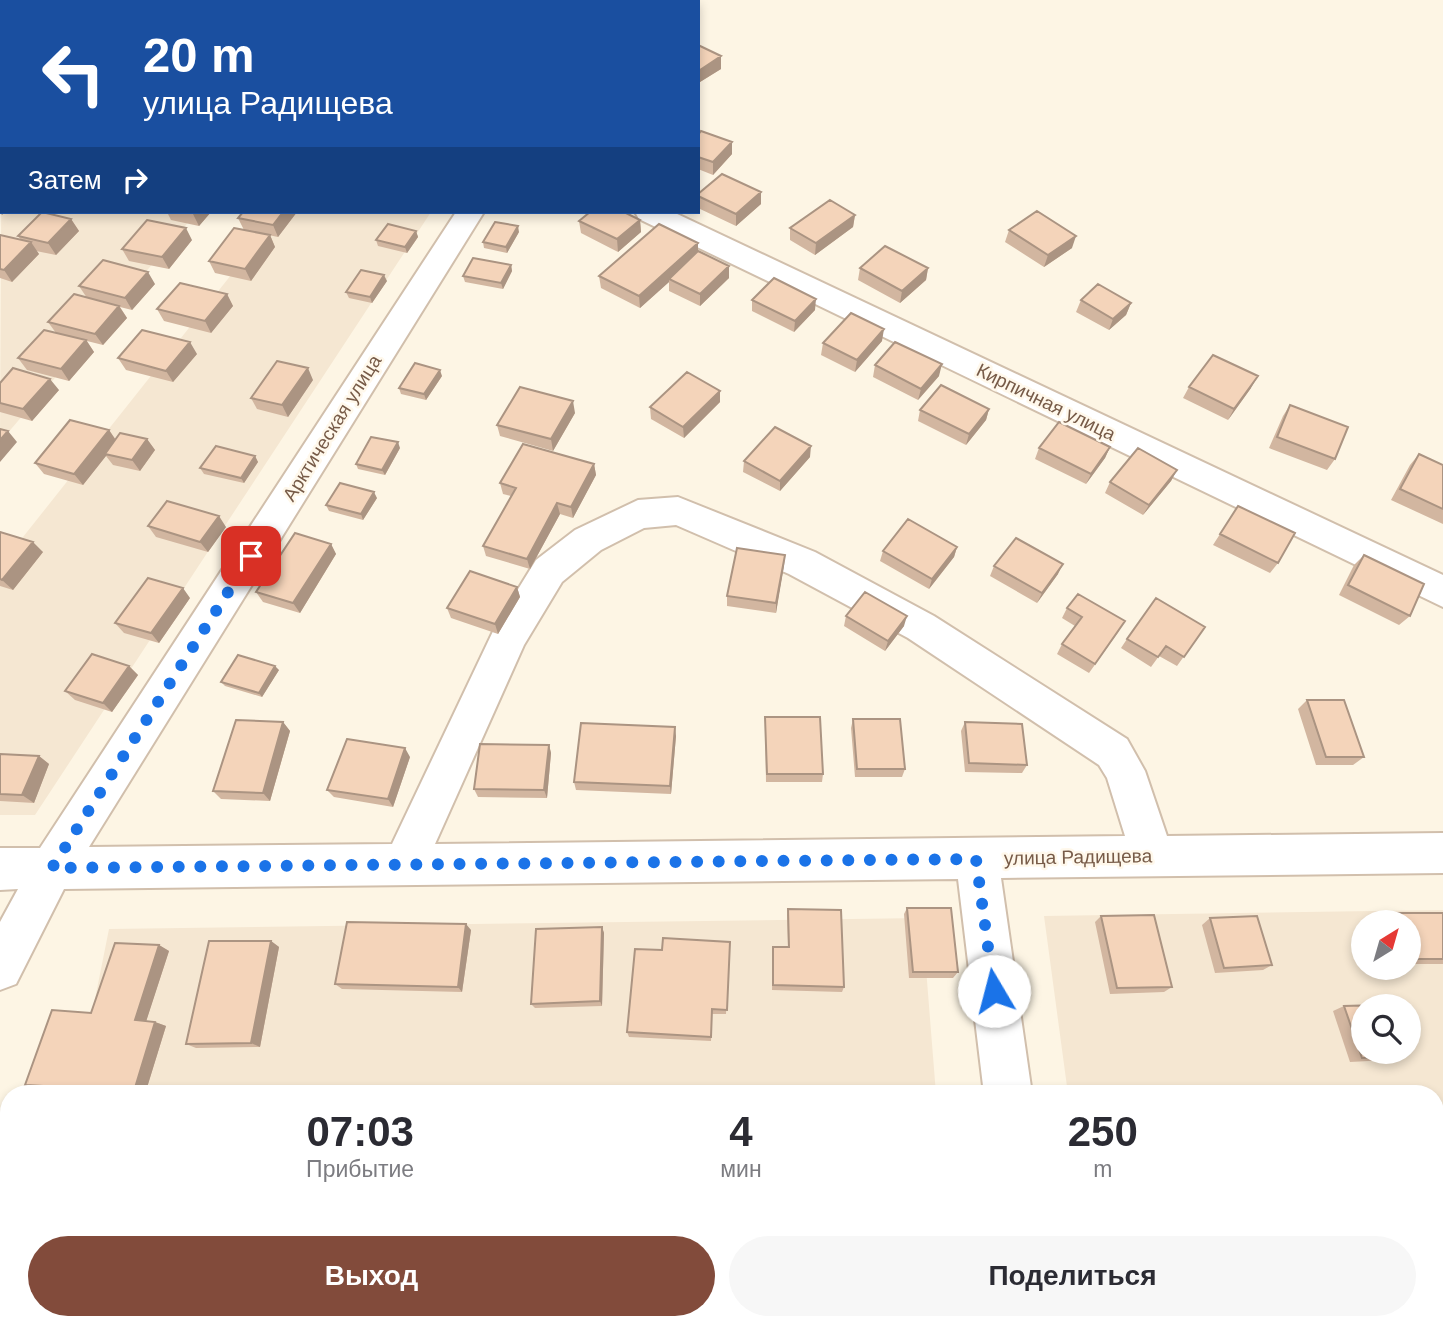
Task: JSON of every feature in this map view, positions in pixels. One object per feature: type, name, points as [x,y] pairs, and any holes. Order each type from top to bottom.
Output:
[{"type":"street","name":"Арктическая улица","points":[[0,968],[52,868],[469,214]]},
{"type":"street","name":"Кирпичная улица","points":[[653,214],[1443,592]]},
{"type":"street","points":[[404,865],[509,636],[549,571],[588,540],[638,514],[678,511],[802,563],[921,627],[1113,751],[1125,771],[1152,856]]},
{"type":"street","name":"улица Радищева","points":[[0,869],[1443,853]]},
{"type":"street","points":[[976,859],[1007,1085]]},
{"type":"shaded area","points":[[1,214],[195,214],[0,442]]},
{"type":"shaded area","points":[[279,214],[430,214],[35,815],[0,815],[0,566]]},
{"type":"shaded area","points":[[1421,910],[1443,910],[1443,1085],[1067,1085],[1044,916],[1351,911],[1351,980],[1421,980]]},
{"type":"shaded area","points":[[922,918],[935,1085],[78,1085],[109,929]]},
{"type":"building","points":[[700,46],[721,56],[700,70]]},
{"type":"building","points":[[700,132],[732,142],[713,162],[700,158]]},
{"type":"building","points":[[722,174],[761,192],[736,214],[700,197],[700,192]]},
{"type":"building","points":[[830,200],[855,215],[816,243],[790,228]]},
{"type":"building","points":[[1037,211],[1076,236],[1048,255],[1009,230]]},
{"type":"building","points":[[40,214],[71,219],[48,243],[18,236]]},
{"type":"building","points":[[241,214],[281,214],[273,225],[238,218]]},
{"type":"building","points":[[588,214],[628,214],[640,220],[617,239],[579,221]]},
{"type":"building","points":[[147,220],[186,228],[162,257],[122,249]]},
{"type":"building","points":[[495,222],[518,226],[506,247],[483,242]]},
{"type":"building","points":[[388,224],[416,231],[405,247],[376,240]]},
{"type":"building","points":[[659,224],[698,243],[639,296],[599,276]]},
{"type":"building","points":[[234,228],[270,235],[245,269],[209,261]]},
{"type":"building","points":[[0,235],[31,242],[4,270],[0,269]]},
{"type":"building","points":[[885,246],[928,268],[902,291],[860,268]]},
{"type":"building","points":[[698,251],[729,266],[700,294],[669,279]]},
{"type":"building","points":[[473,258],[511,265],[501,283],[463,276]]},
{"type":"building","points":[[103,260],[148,272],[125,298],[79,286]]},
{"type":"building","points":[[361,270],[384,275],[370,297],[346,292]]},
{"type":"building","points":[[774,278],[816,299],[795,321],[752,300]]},
{"type":"building","points":[[180,283],[227,294],[205,321],[157,309]]},
{"type":"building","points":[[1098,284],[1131,303],[1113,319],[1081,300]]},
{"type":"building","points":[[74,294],[119,306],[95,334],[48,322]]},
{"type":"building","points":[[851,313],[884,329],[857,360],[823,343]]},
{"type":"building","points":[[44,330],[86,340],[61,369],[18,358]]},
{"type":"building","points":[[142,330],[190,342],[166,371],[118,358]]},
{"type":"building","points":[[895,342],[942,364],[921,389],[875,365]]},
{"type":"building","points":[[1213,355],[1258,376],[1234,409],[1189,387]]},
{"type":"building","points":[[277,361],[308,368],[282,405],[251,398]]},
{"type":"building","points":[[415,363],[440,370],[424,394],[399,388]]},
{"type":"building","points":[[13,368],[50,379],[23,409],[0,403],[0,383]]},
{"type":"building","points":[[687,372],[720,391],[683,427],[650,407]]},
{"type":"building","points":[[941,385],[989,409],[969,434],[920,410]]},
{"type":"building","points":[[520,387],[573,401],[551,439],[497,425]]},
{"type":"building","points":[[1290,405],[1348,427],[1335,459],[1277,437]]},
{"type":"building","points":[[70,420],[109,430],[74,474],[35,463]]},
{"type":"building","points":[[1059,422],[1110,447],[1091,474],[1039,448]]},
{"type":"building","points":[[775,427],[811,446],[780,481],[744,461]]},
{"type":"building","points":[[0,429],[8,431],[0,440]]},
{"type":"building","points":[[120,433],[147,439],[132,460],[105,454]]},
{"type":"building","points":[[371,437],[398,442],[382,470],[356,464]]},
{"type":"building","points":[[523,444],[594,464],[571,507],[557,503],[527,559],[483,546],[516,488],[500,483]]},
{"type":"building","points":[[216,446],[255,456],[241,478],[200,468]]},
{"type":"building","points":[[1138,448],[1177,470],[1149,505],[1110,482]]},
{"type":"building","points":[[1419,454],[1443,465],[1443,509],[1400,489]]},
{"type":"building","points":[[340,483],[374,492],[361,514],[326,505]]},
{"type":"building","points":[[167,501],[219,516],[200,542],[148,526]]},
{"type":"building","points":[[1238,506],[1295,533],[1278,563],[1220,534]]},
{"type":"building","points":[[908,519],[957,547],[932,579],[883,551]]},
{"type":"building","points":[[0,532],[33,542],[2,580],[0,579]]},
{"type":"building","points":[[295,533],[331,544],[293,603],[256,592]]},
{"type":"building","points":[[1016,538],[1063,564],[1042,593],[994,566]]},
{"type":"building","points":[[737,548],[785,555],[776,603],[727,596]]},
{"type":"building","points":[[1364,555],[1424,584],[1410,616],[1348,585]]},
{"type":"building","points":[[470,571],[517,587],[495,624],[447,608]]},
{"type":"building","points":[[148,578],[183,588],[151,633],[115,623]]},
{"type":"building","points":[[865,592],[907,616],[888,641],[846,616]]},
{"type":"building","points":[[1078,594],[1125,621],[1095,664],[1062,644],[1082,617],[1067,608]]},
{"type":"building","points":[[1156,598],[1205,627],[1184,657],[1166,646],[1158,657],[1127,639]]},
{"type":"building","points":[[92,654],[129,666],[103,703],[65,691]]},
{"type":"building","points":[[238,655],[275,666],[259,693],[221,682]]},
{"type":"building","points":[[1307,700],[1344,700],[1364,757],[1326,757]]},
{"type":"building","points":[[765,717],[820,717],[823,774],[767,774]]},
{"type":"building","points":[[853,719],[900,719],[905,769],[857,769]]},
{"type":"building","points":[[236,720],[283,722],[263,793],[213,791]]},
{"type":"building","points":[[965,722],[1022,724],[1027,765],[969,763]]},
{"type":"building","points":[[581,723],[675,727],[670,786],[574,782]]},
{"type":"building","points":[[347,739],[405,748],[388,799],[327,790]]},
{"type":"building","points":[[480,744],[549,745],[544,790],[474,789]]},
{"type":"building","points":[[0,754],[39,756],[22,795],[0,794]]},
{"type":"building","points":[[907,908],[951,908],[958,972],[913,972]]},
{"type":"building","points":[[788,909],[841,910],[844,987],[773,985],[773,947],[789,947]]},
{"type":"building","points":[[1421,913],[1443,913],[1443,959],[1421,959]]},
{"type":"building","points":[[1154,915],[1172,987],[1117,988],[1101,916]]},
{"type":"building","points":[[1257,916],[1272,965],[1224,968],[1210,918]]},
{"type":"building","points":[[347,922],[466,924],[458,987],[335,984]]},
{"type":"building","points":[[602,927],[600,1001],[531,1004],[536,929]]},
{"type":"building","points":[[663,938],[730,942],[727,1010],[712,1009],[711,1037],[627,1032],[635,949],[662,950]]},
{"type":"building","points":[[209,941],[271,941],[251,1043],[186,1044]]},
{"type":"building","points":[[115,943],[159,945],[135,1020],[155,1022],[136,1085],[25,1085],[52,1010],[91,1013]]},
{"type":"building","points":[[1344,1006],[1351,1006],[1351,1026]]},
{"type":"route","points":[[251,556],[52,868],[976,859],[994,991]]}]
